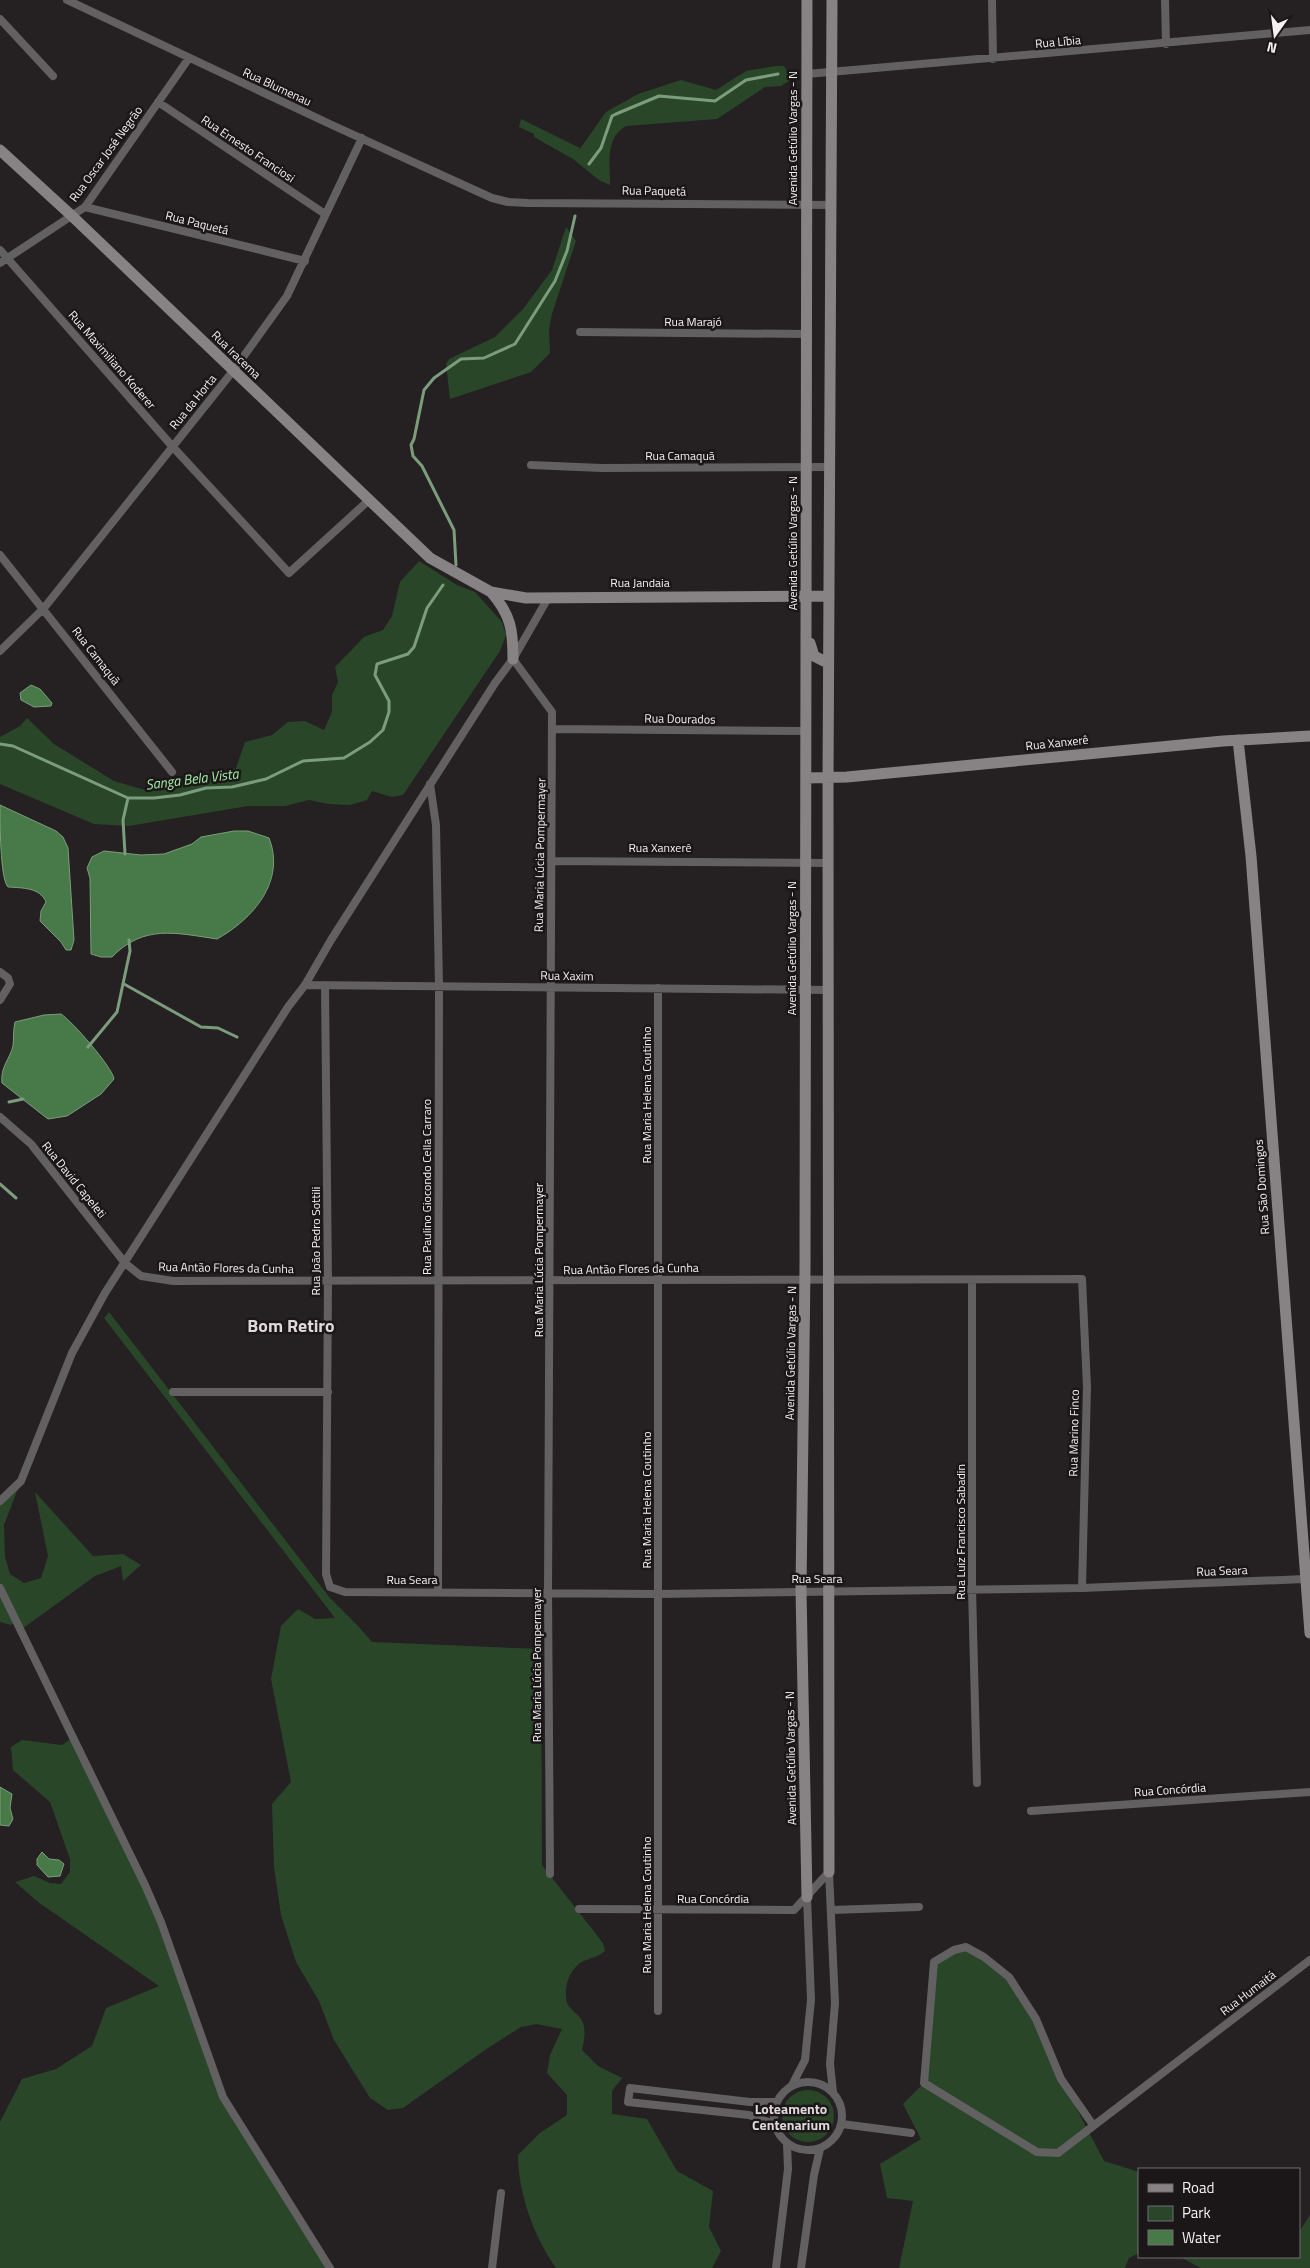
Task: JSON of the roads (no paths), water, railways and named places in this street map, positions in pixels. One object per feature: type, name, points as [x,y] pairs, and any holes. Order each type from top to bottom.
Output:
[{"type":"street","name":"Rua Blumenau","points":[[67,0],[477,192]]},
{"type":"street","name":"Avenida Getúlio Vargas - N","points":[[807,0],[805,1279],[801,1590],[807,1896]]},
{"type":"street","points":[[832,0],[828,663],[829,1872],[835,2003],[830,2064],[833,2092],[841,2107],[842,2124],[838,2134],[830,2143],[820,2149],[808,2151],[797,2149],[787,2144],[779,2135],[774,2124],[773,2113],[776,2102],[782,2093],[791,2086],[802,2082],[813,2082],[833,2092]]},
{"type":"street","points":[[992,0],[993,59]]},
{"type":"street","points":[[1165,0],[1166,44]]},
{"type":"street","points":[[0,19],[53,76]]},
{"type":"street","name":"Rua Líbia","points":[[807,74],[1310,30]]},
{"type":"street","name":"Rua Oscar José Negrão","points":[[4,261],[85,207],[189,58]]},
{"type":"street","name":"Rua Ernesto Franciosi","points":[[158,102],[325,214]]},
{"type":"street","name":"Rua da Horta","points":[[0,651],[44,608],[233,371],[287,296],[362,138]]},
{"type":"street","name":"Rua Iracema","points":[[0,150],[72,216],[368,501],[430,558],[457,574]]},
{"type":"street","name":"Rua Paquetá","points":[[477,192],[508,202],[528,203],[831,205]]},
{"type":"street","name":"Rua Paquetá","points":[[85,207],[305,260]]},
{"type":"street","name":"Rua Maximiliano Koderer","points":[[0,250],[4,261],[289,573],[368,501]]},
{"type":"street","name":"Rua Marajó","points":[[580,332],[806,334]]},
{"type":"street","name":"Rua Camaquã","points":[[531,465],[601,468],[830,468]]},
{"type":"street","name":"Rua Camaquã","points":[[0,555],[44,608],[172,772]]},
{"type":"street","name":"Rua Jandaia","points":[[457,574],[491,592],[526,598],[829,596]]},
{"type":"street","points":[[491,592],[504,607],[513,632],[513,659]]},
{"type":"street","points":[[0,1502],[20,1481],[72,1353],[125,1263],[288,1007],[305,985],[331,940],[494,683],[513,659],[548,598]]},
{"type":"street","points":[[807,626],[814,656],[828,663]]},
{"type":"street","name":"Rua Maria Lúcia Pompermayer","points":[[513,659],[552,712],[548,1592],[550,1874]]},
{"type":"street","name":"Rua Dourados","points":[[552,729],[807,731]]},
{"type":"street","name":"Rua Xanxerê","points":[[806,778],[828,779],[1238,740],[1310,736]]},
{"type":"street","name":"Rua São Domingos","points":[[1238,740],[1251,856],[1310,1633]]},
{"type":"street","name":"Rua Paulino Giocondo Cella Carraro","points":[[430,784],[436,825],[439,986],[437,1280],[438,1591]]},
{"type":"street","name":"Rua Xanxerê","points":[[551,861],[828,864]]},
{"type":"street","points":[[0,972],[8,978],[10,984],[0,1000]]},
{"type":"street","name":"Rua Xaxim","points":[[305,985],[828,990]]},
{"type":"street","name":"Rua João Pedro Sottili","points":[[325,985],[328,1281],[326,1574],[330,1587]]},
{"type":"street","name":"Rua Maria Helena Coutinho","points":[[658,988],[658,2011]]},
{"type":"street","name":"Rua David Capeleti","points":[[0,1117],[31,1144],[125,1263]]},
{"type":"street","name":"Rua Antão Flores da Cunha","points":[[125,1263],[141,1276],[173,1281],[972,1280],[1063,1277],[1082,1279]]},
{"type":"street","name":"Rua Marino Finco","points":[[1082,1279],[1087,1387],[1082,1588]]},
{"type":"street","name":"Rua Luiz Francisco Sabadin","points":[[972,1280],[972,1589],[977,1783]]},
{"type":"street","points":[[174,1392],[328,1392]]},
{"type":"street","name":"Rua Seara","points":[[330,1587],[345,1592],[438,1591],[658,1594],[801,1590],[1082,1588],[1305,1579]]},
{"type":"street","points":[[0,1588],[145,1885],[161,1922],[223,2096],[330,2268]]},
{"type":"street","name":"Rua Concórdia","points":[[1031,1811],[1310,1792]]},
{"type":"street","name":"Rua Concórdia","points":[[579,1909],[794,1910],[829,1872]]},
{"type":"street","points":[[791,2086],[805,2060],[811,2000],[807,1896]]},
{"type":"street","points":[[831,1910],[919,1907]]},
{"type":"street","name":"Rua Humaitá","points":[[1093,2126],[1061,2079],[1036,2018],[1009,1977],[966,1947],[954,1950],[934,1962],[924,2083],[1037,2152],[1058,2154],[1180,2061],[1199,2043],[1310,1960]]},
{"type":"street","points":[[774,2124],[749,2115],[628,2102],[630,2088],[750,2102],[776,2102]]},
{"type":"street","points":[[842,2124],[911,2133]]},
{"type":"street","points":[[776,2268],[788,2169],[787,2144]]},
{"type":"street","points":[[802,2268],[814,2175],[820,2149]]},
{"type":"street","points":[[492,2268],[501,2192]]},
{"type":"water","points":[[31,685],[40,689],[52,703],[51,706],[34,707],[21,700],[20,693]]},
{"type":"water","points":[[0,805],[56,831],[63,837],[68,848],[74,940],[71,950],[66,950],[61,942],[40,921],[41,911],[46,902],[43,897],[30,889],[8,887],[5,882],[1,849]]},
{"type":"water","points":[[234,831],[248,831],[269,838],[273,854],[270,884],[254,910],[243,921],[217,939],[161,933],[136,939],[112,957],[101,957],[91,954],[90,878],[87,868],[92,857],[104,851],[141,855],[164,854],[192,844],[201,837]]},
{"type":"water","points":[[61,1014],[91,1045],[107,1065],[114,1079],[101,1094],[67,1116],[48,1119],[2,1083],[2,1072],[12,1051],[15,1022],[44,1015]]},
{"type":"water","points":[[0,1787],[12,1794],[10,1808],[13,1819],[9,1826],[0,1825]]},
{"type":"water","points":[[42,1852],[49,1859],[59,1860],[64,1864],[60,1876],[48,1877],[37,1865],[37,1859]]},
{"type":"waterway","name":"Sanga Bela Vista","points":[[589,164],[601,148],[612,116],[616,114],[659,96],[715,101],[746,80],[778,74]]},
{"type":"waterway","name":"Sanga Bela Vista","points":[[456,565],[454,530],[422,466],[413,456],[411,445],[414,439],[424,390],[434,378],[461,359],[484,358],[515,344],[555,281],[567,251],[575,216]]},
{"type":"waterway","name":"Sanga Bela Vista","points":[[0,744],[13,746],[128,798],[154,798],[180,795],[206,788],[232,787],[266,779],[303,761],[344,758],[370,742],[383,730],[389,712],[389,701],[375,675],[377,664],[408,654],[414,647],[427,608],[443,585]]},
{"type":"waterway","points":[[125,854],[123,820],[128,798]]},
{"type":"waterway","points":[[88,1047],[117,1012],[130,951],[129,940]]},
{"type":"waterway","points":[[124,984],[201,1027],[218,1028],[237,1037]]},
{"type":"waterway","points":[[9,1102],[23,1099]]},
{"type":"waterway","points":[[0,1184],[16,1198]]},
{"type":"district","name":"Bom Retiro","points":[[291,1326]]},
{"type":"district","name":"Loteamento Centenarium","points":[[791,2118]]}]
